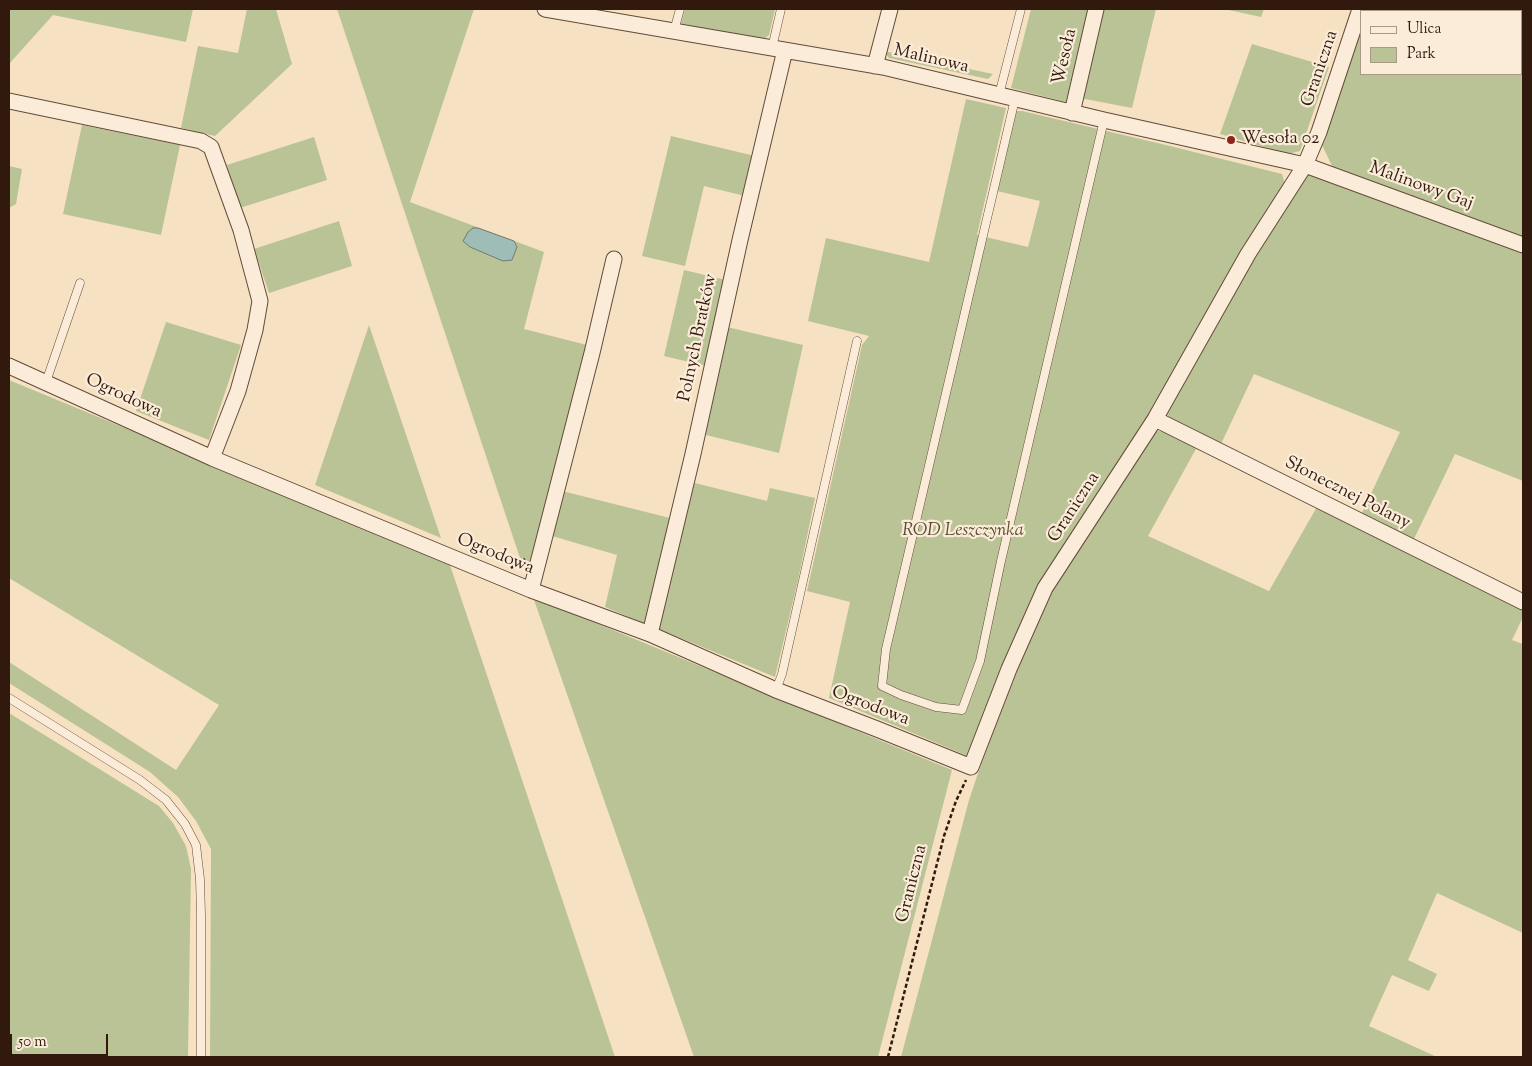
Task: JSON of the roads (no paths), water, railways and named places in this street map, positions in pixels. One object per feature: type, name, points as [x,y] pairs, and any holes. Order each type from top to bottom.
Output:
[{"type":"street","name":"Malinowa","points":[[545,9],[875,66],[1072,113],[1305,165]]},
{"type":"street","points":[[875,66],[890,9]]},
{"type":"street","name":"Wesoła","points":[[1072,113],[1096,9]]},
{"type":"street","name":"Graniczna","points":[[971,767],[1009,669],[1045,588],[1155,419],[1248,254],[1305,165],[1319,132],[1360,9]]},
{"type":"street","name":"Polnych Bratków","points":[[650,634],[693,454],[740,240],[778,49]]},
{"type":"street","points":[[9,102],[201,140],[211,147],[241,230],[260,300],[255,330],[238,391],[212,458]]},
{"type":"street","name":"Malinowy Gaj","points":[[1305,165],[1523,245]]},
{"type":"street","points":[[531,590],[592,353],[614,259]]},
{"type":"street","name":"Ogrodowa","points":[[9,366],[212,458],[531,590],[650,634],[776,690],[971,767]]},
{"type":"street","name":"Słonecznej Polany","points":[[1155,419],[1523,602]]},
{"type":"lane","points":[[674,31],[680,9]]},
{"type":"lane","points":[[778,49],[781,9]]},
{"type":"lane","points":[[1000,95],[1021,9]]},
{"type":"lane","points":[[1015,99],[886,649],[882,686],[901,695],[936,706],[962,710],[980,661],[1000,561],[1104,120]]},
{"type":"lane","points":[[46,382],[80,283]]},
{"type":"lane","points":[[776,690],[782,674],[857,341]]},
{"type":"lane","points":[[9,698],[140,780],[166,800],[185,824],[196,845],[200,879],[201,1057]]},
{"type":"water","points":[[473,228],[478,228],[514,241],[517,247],[512,260],[503,261],[470,247],[463,241],[468,232]]},
{"type":"place","name":"Wesoła 02","points":[[1231,140]]},
{"type":"park label","name":"ROD Leszczynka","points":[[963,532]]}]
